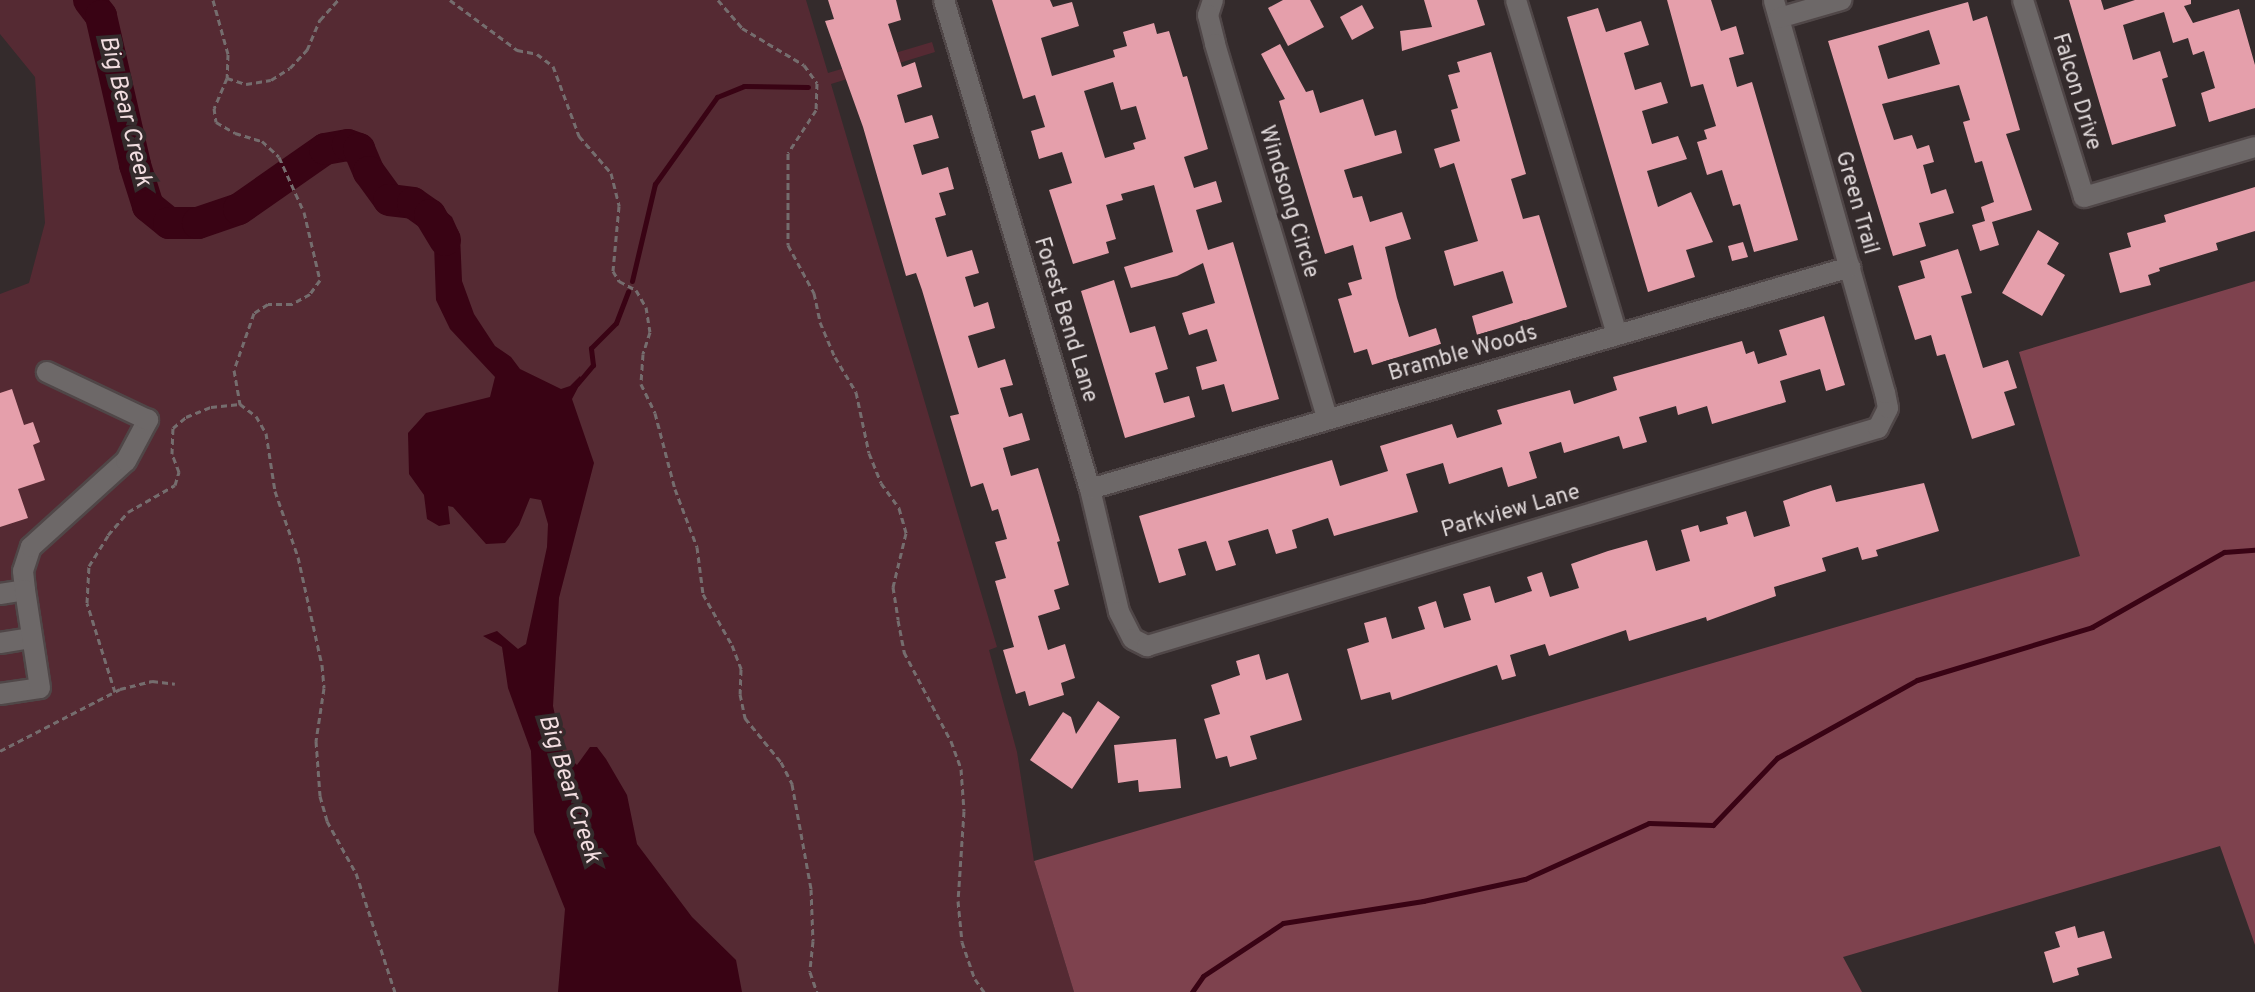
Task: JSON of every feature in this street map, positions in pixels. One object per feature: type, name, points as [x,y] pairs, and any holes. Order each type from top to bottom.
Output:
[{"type":"street","name":"Forest Bend Lane","points":[[944,0],[1090,489],[1119,612],[1133,639],[1147,646]]},
{"type":"street","name":"Windsong Circle","points":[[1213,0],[1208,15],[1215,44],[1327,418]]},
{"type":"street","points":[[1516,0],[1617,334]]},
{"type":"street","points":[[1777,9],[1841,0]]},
{"type":"street","name":"Falcon Drive","points":[[2023,0],[2084,197],[2255,147]]},
{"type":"street","name":"Green Trail","points":[[1777,9],[1885,393],[1888,408],[1885,420]]},
{"type":"street","name":"Bramble Woods","points":[[1090,489],[1850,267]]},
{"type":"street","points":[[0,694],[40,688],[23,571],[31,547],[126,461],[148,420],[47,372]]},
{"type":"street","name":"Parkview Lane","points":[[1147,646],[1866,433],[1885,420]]},
{"type":"street","points":[[0,594],[25,590]]},
{"type":"street","points":[[0,643],[32,638]]},
{"type":"path","points":[[213,0],[228,54],[227,78],[214,108],[216,122],[235,133],[262,141],[279,157],[304,212],[320,280],[310,294],[292,304],[268,304],[254,313],[234,370],[240,404]]},
{"type":"path","points":[[227,78],[246,84],[271,80],[290,68],[307,50],[320,20],[338,0]]},
{"type":"path","points":[[450,0],[517,50],[537,54],[553,66],[579,136],[611,173],[619,206],[613,271],[619,281],[636,290],[646,307],[650,332],[643,354],[641,384],[655,413],[675,489],[697,547],[703,594],[732,645],[741,669],[740,694],[745,718],[781,762],[792,784],[811,889],[813,941],[810,972],[817,992]]},
{"type":"path","points":[[718,0],[721,8],[742,28],[804,65],[817,83],[816,110],[788,153],[788,245],[814,293],[820,322],[835,357],[856,392],[869,453],[906,533],[893,587],[898,620],[904,652],[951,741],[961,769],[964,811],[958,901],[962,942],[975,979],[984,992]]},
{"type":"path","points":[[115,692],[87,603],[89,566],[108,535],[128,512],[175,485],[179,472],[172,454],[173,428],[186,417],[211,407],[240,404],[256,416],[266,433],[275,491],[298,557],[322,665],[324,688],[316,741],[320,796],[327,821],[356,873],[395,992]]},
{"type":"path","points":[[0,751],[115,692],[152,681],[175,684]]},
{"type":"shaded area","points":[[0,0],[806,0],[828,73],[932,42],[935,52],[831,84],[997,647],[989,650],[1017,752],[1034,861],[1074,992],[0,992],[0,294],[29,283],[45,223],[35,77],[0,34]]},
{"type":"shaded area","points":[[2255,281],[2255,945],[2220,846],[1843,957],[1862,992],[1074,992],[1034,861],[2080,556],[2019,352]]},
{"type":"water","points":[[433,201],[452,217],[460,235],[462,281],[474,314],[495,346],[511,357],[520,369],[561,389],[570,386],[580,376],[582,380],[572,399],[594,463],[559,598],[553,706],[563,752],[577,765],[590,747],[597,747],[606,759],[627,795],[637,844],[692,917],[736,960],[742,992],[558,992],[565,909],[534,832],[531,751],[508,688],[502,647],[483,636],[497,631],[518,649],[526,644],[547,547],[548,524],[541,500],[530,498],[519,525],[505,543],[486,544],[453,507],[448,506],[450,524],[439,526],[427,519],[424,495],[409,474],[408,433],[426,413],[490,397],[495,377],[450,329],[436,300],[434,244],[421,223],[419,206]]},
{"type":"building","points":[[828,0],[896,0],[901,20],[888,24],[902,67],[915,62],[922,87],[897,95],[905,123],[932,115],[939,138],[913,145],[922,175],[948,167],[954,189],[939,193],[946,215],[935,218],[947,257],[972,250],[979,273],[965,277],[974,307],[988,302],[995,328],[968,336],[978,368],[1005,359],[1013,385],[1000,388],[1009,417],[1022,413],[1030,440],[1003,448],[1011,476],[1038,468],[1060,541],[1057,542],[1069,585],[1054,590],[1060,609],[1038,616],[1048,650],[1065,644],[1075,678],[1061,683],[1064,695],[1029,706],[1025,691],[1016,694],[1003,650],[1014,647],[995,581],[1006,578],[995,542],[1007,539],[998,509],[992,511],[983,483],[971,487],[950,416],[959,414],[916,273],[906,276],[863,127],[825,21],[834,19]]},
{"type":"building","points":[[992,0],[1050,0],[1053,7],[1072,2],[1079,26],[1041,38],[1052,76],[1115,57],[1113,50],[1127,46],[1123,32],[1154,23],[1157,34],[1169,31],[1183,77],[1187,76],[1208,149],[1184,157],[1194,188],[1216,181],[1222,202],[1196,210],[1208,250],[1233,242],[1279,399],[1232,412],[1224,384],[1202,390],[1196,367],[1217,361],[1207,329],[1189,335],[1182,313],[1215,303],[1203,263],[1177,276],[1131,288],[1124,267],[1173,252],[1154,185],[1121,194],[1123,200],[1106,205],[1116,239],[1106,242],[1109,253],[1073,264],[1049,190],[1072,183],[1062,152],[1039,159],[1031,131],[1045,127],[1035,95],[1023,99]],"holes":[[[1113,82],[1121,110],[1136,106],[1146,139],[1133,143],[1135,149],[1105,158],[1084,91]]]},
{"type":"building","points":[[1283,0],[1310,0],[1324,27],[1288,46],[1268,8]]},
{"type":"building","points":[[1424,0],[1477,0],[1485,25],[1402,51],[1400,31],[1432,27]]},
{"type":"building","points":[[1667,0],[1711,0],[1721,31],[1736,26],[1744,54],[1729,58],[1737,87],[1752,82],[1798,240],[1754,252],[1740,204],[1733,206],[1722,170],[1707,175],[1697,142],[1707,139],[1704,130],[1716,126],[1703,84],[1691,87]]},
{"type":"building","points":[[2069,0],[2101,0],[2104,10],[2135,0],[2191,0],[2191,4],[2184,6],[2193,23],[2239,9],[2255,65],[2255,108],[2209,122],[2201,93],[2215,88],[2204,51],[2193,55],[2188,38],[2173,43],[2164,12],[2123,25],[2133,60],[2160,51],[2168,77],[2162,79],[2176,126],[2112,145]]},
{"type":"building","points":[[1968,2],[1973,21],[1987,16],[2020,130],[2006,134],[2032,210],[1992,222],[1999,245],[1980,251],[1972,225],[1985,221],[1981,207],[1994,202],[1982,161],[1975,163],[1963,122],[1970,120],[1959,85],[1882,104],[1894,140],[1912,135],[1917,149],[1929,145],[1934,162],[1923,165],[1931,194],[1946,189],[1954,213],[1919,223],[1926,246],[1893,256],[1828,41]],"holes":[[[1929,30],[1940,64],[1888,79],[1878,46]]]},
{"type":"building","points":[[1362,5],[1374,28],[1352,40],[1340,17]]},
{"type":"building","points":[[1598,8],[1606,32],[1641,21],[1649,45],[1624,53],[1635,90],[1661,82],[1668,103],[1642,111],[1652,144],[1678,136],[1687,159],[1647,171],[1658,207],[1691,192],[1713,242],[1686,250],[1695,277],[1648,292],[1567,17]]},
{"type":"building","points":[[1280,44],[1306,92],[1313,90],[1320,113],[1363,99],[1375,136],[1396,130],[1402,153],[1344,170],[1353,198],[1362,196],[1370,222],[1402,212],[1411,239],[1385,247],[1397,298],[1409,337],[1436,328],[1441,344],[1372,365],[1367,349],[1354,353],[1338,299],[1352,295],[1348,283],[1362,279],[1353,245],[1325,254],[1279,101],[1285,99],[1261,54]]},
{"type":"building","points":[[1491,52],[1526,174],[1511,179],[1523,219],[1539,215],[1567,307],[1477,335],[1472,316],[1513,303],[1503,271],[1454,286],[1444,251],[1478,241],[1454,163],[1440,168],[1434,149],[1460,141],[1451,110],[1458,108],[1448,75],[1460,72],[1457,62]]},
{"type":"building","points":[[2255,187],[2255,231],[2216,243],[2218,250],[2159,268],[2160,271],[2148,275],[2151,285],[2120,293],[2109,253],[2131,247],[2127,233],[2166,222],[2164,215]]},
{"type":"building","points":[[2038,230],[2059,243],[2047,264],[2065,275],[2042,316],[2002,293]]},
{"type":"building","points":[[1743,242],[1748,257],[1732,261],[1728,246]]},
{"type":"building","points":[[1958,249],[1972,293],[1961,296],[1983,368],[2008,360],[2017,388],[2004,392],[2015,425],[1972,439],[1945,354],[1937,356],[1931,335],[1915,340],[1898,286],[1925,278],[1920,261]]},
{"type":"building","points":[[1114,280],[1130,333],[1155,326],[1168,369],[1155,373],[1164,403],[1189,396],[1195,417],[1125,438],[1081,291]]},
{"type":"building","points":[[1824,316],[1845,385],[1826,391],[1820,369],[1780,381],[1786,402],[1712,424],[1707,406],[1678,415],[1676,406],[1639,417],[1647,442],[1623,449],[1619,436],[1564,453],[1561,442],[1529,452],[1537,478],[1508,487],[1502,467],[1449,484],[1443,463],[1406,474],[1418,512],[1334,536],[1328,518],[1292,530],[1297,548],[1276,554],[1268,529],[1228,541],[1236,565],[1216,571],[1206,541],[1178,549],[1186,575],[1159,583],[1139,516],[1332,460],[1340,486],[1388,471],[1380,446],[1452,424],[1457,438],[1502,424],[1497,410],[1570,390],[1574,404],[1617,390],[1613,377],[1742,341],[1746,354],[1754,351],[1758,364],[1787,355],[1779,330]]},
{"type":"building","points":[[12,389],[24,425],[33,422],[40,442],[33,445],[45,480],[18,489],[28,518],[0,527],[0,393]]},
{"type":"building","points":[[1924,483],[1939,531],[1876,550],[1878,556],[1862,560],[1858,547],[1822,558],[1826,571],[1774,587],[1776,596],[1707,621],[1706,617],[1629,641],[1626,630],[1549,656],[1545,644],[1510,655],[1516,676],[1502,680],[1497,665],[1392,700],[1390,692],[1361,700],[1347,649],[1369,642],[1364,623],[1386,617],[1392,639],[1425,629],[1418,607],[1436,601],[1444,628],[1471,620],[1463,594],[1490,586],[1495,603],[1532,591],[1527,577],[1542,572],[1550,597],[1579,588],[1571,564],[1608,551],[1647,540],[1656,571],[1690,561],[1681,530],[1698,525],[1700,532],[1728,524],[1726,517],[1746,511],[1754,537],[1790,526],[1783,501],[1811,491],[1831,485],[1836,502]]},
{"type":"building","points":[[1259,654],[1266,680],[1288,673],[1302,720],[1250,736],[1257,759],[1230,767],[1227,756],[1216,759],[1204,719],[1220,714],[1211,685],[1240,675],[1236,661]]},
{"type":"building","points":[[1098,701],[1120,717],[1072,789],[1030,760],[1063,712],[1071,717],[1076,734]]},
{"type":"building","points":[[1176,739],[1181,788],[1139,792],[1138,780],[1118,783],[1114,745]]},
{"type":"building","points":[[2075,926],[2078,938],[2104,931],[2112,958],[2077,968],[2079,975],[2053,983],[2044,952],[2060,947],[2055,932]]},
{"type":"waterway","name":"Big Bear Creek","points":[[89,0],[101,16],[135,165],[148,206],[169,223],[198,223],[239,209],[325,149],[348,145],[359,149],[369,172],[389,200],[413,203],[430,215],[445,240]]},
{"type":"waterway","points":[[632,281],[655,184],[717,97],[744,86],[808,87]]},
{"type":"waterway","points":[[577,384],[593,365],[591,348],[616,323],[628,291]]},
{"type":"waterway","points":[[1192,992],[1203,976],[1283,923],[1423,901],[1525,879],[1649,823],[1713,825],[1777,758],[1917,680],[2092,627],[2224,552],[2255,550]]}]
